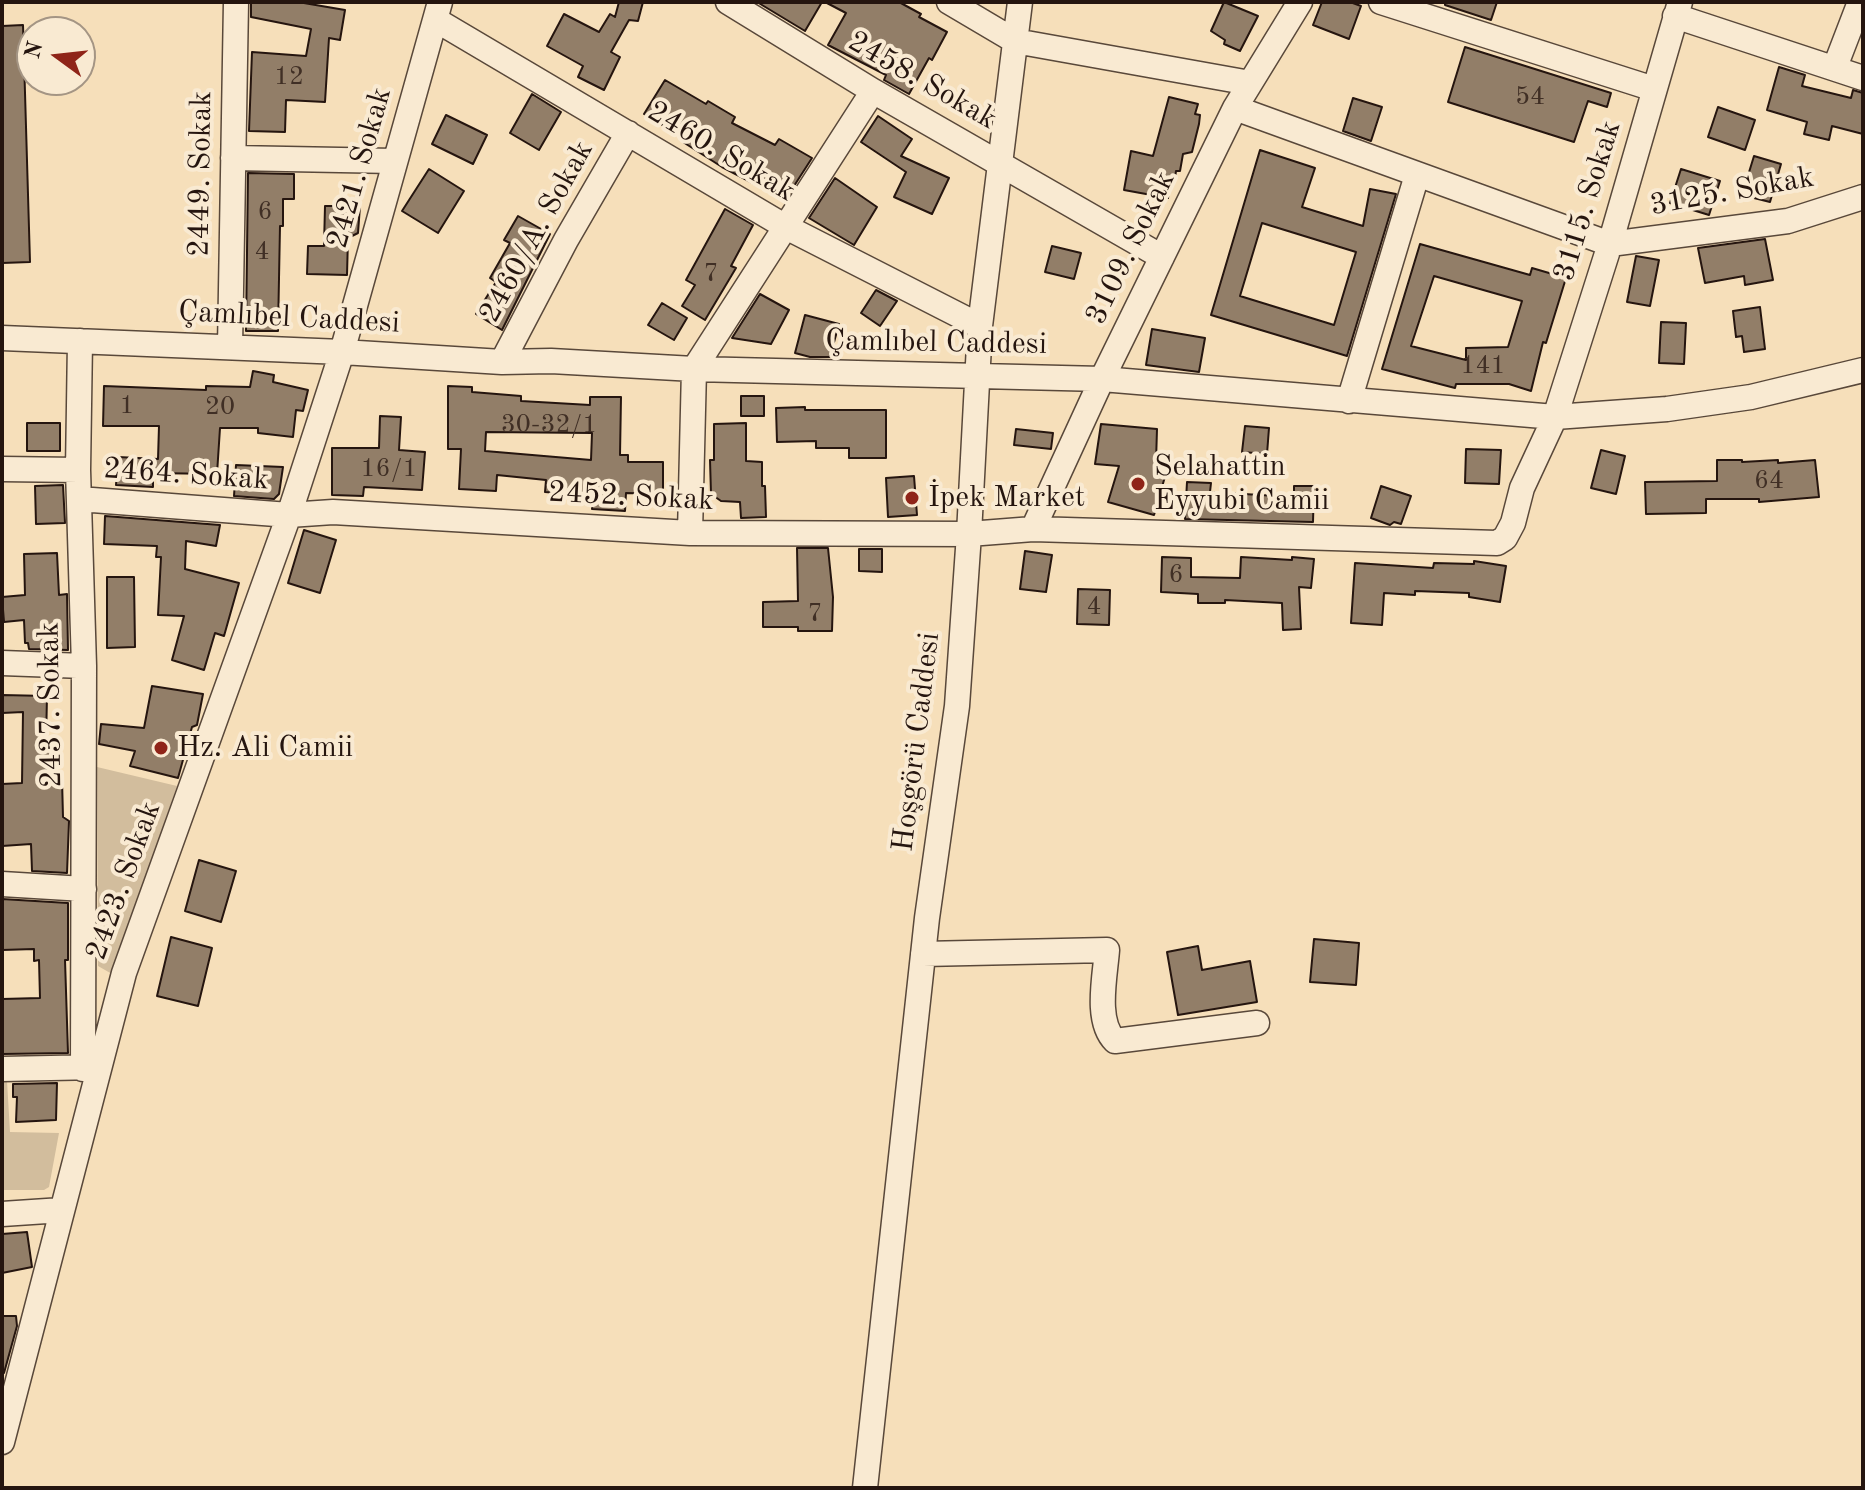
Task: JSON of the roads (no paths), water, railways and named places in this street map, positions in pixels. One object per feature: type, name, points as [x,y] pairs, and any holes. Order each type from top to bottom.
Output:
[{"type":"street","name":"2449. Sokak","points":[[230,347],[236,2]]},
{"type":"street","name":"2458. Sokak","points":[[728,2],[873,91],[1162,257]]},
{"type":"street","points":[[949,2],[1015,41],[1250,83]]},
{"type":"street","name":"Hoşgörü Caddesi","points":[[865,1488],[923,954],[957,706],[980,326],[1020,2]]},
{"type":"street","name":"3109. Sokak","points":[[1033,529],[1102,379],[1235,108],[1300,2]]},
{"type":"street","points":[[1381,2],[1654,89]]},
{"type":"street","points":[[1835,67],[1860,2]]},
{"type":"street","points":[[1678,9],[1863,78]]},
{"type":"street","name":"3115. Sokak","points":[[1497,543],[1505,538],[1513,523],[1522,488],[1555,417],[1610,244],[1678,9]]},
{"type":"street","name":"2460. Sokak","points":[[438,11],[628,133],[786,227],[980,326]]},
{"type":"street","name":"2421. Sokak","points":[[342,352],[438,11]]},
{"type":"street","points":[[690,533],[694,369],[873,91]]},
{"type":"street","points":[[1235,108],[1610,244]]},
{"type":"street","name":"2460/A. Sokak","points":[[502,362],[566,240],[628,133]]},
{"type":"street","points":[[233,158],[394,161]]},
{"type":"street","points":[[1349,401],[1417,175]]},
{"type":"street","name":"3125. Sokak","points":[[1610,244],[1788,221],[1863,197]]},
{"type":"street","name":"Çamlıbel Caddesi","points":[[2,338],[502,362],[1102,379],[1555,417],[1667,409],[1751,397],[1863,370]]},
{"type":"street","name":"2437. Sokak","points":[[80,341],[78,470],[84,666],[84,889],[92,1068]]},
{"type":"street","name":"2423. Sokak","points":[[2,1442],[62,1210],[92,1068],[289,515],[342,352]]},
{"type":"street","name":"2464. Sokak","points":[[2,469],[78,470]]},
{"type":"street","name":"2464. Sokak","points":[[79,499],[289,515]]},
{"type":"street","name":"2452. Sokak","points":[[289,515],[333,512],[690,533],[969,534],[1033,529],[1497,543]]},
{"type":"street","points":[[2,663],[84,666]]},
{"type":"street","points":[[2,884],[84,889]]},
{"type":"street","points":[[923,954],[1107,950],[1103,997],[1107,1033],[1115,1041],[1257,1023]]},
{"type":"street","points":[[2,1069],[92,1068]]},
{"type":"street","points":[[2,1214],[62,1210]]},
{"type":"place","name":"Selahattin Eyyubi Camii","points":[[1138,484]]},
{"type":"place","name":"İpek Market","points":[[912,498]]},
{"type":"place","name":"Hz. Ali Camii","points":[[161,748]]}]
